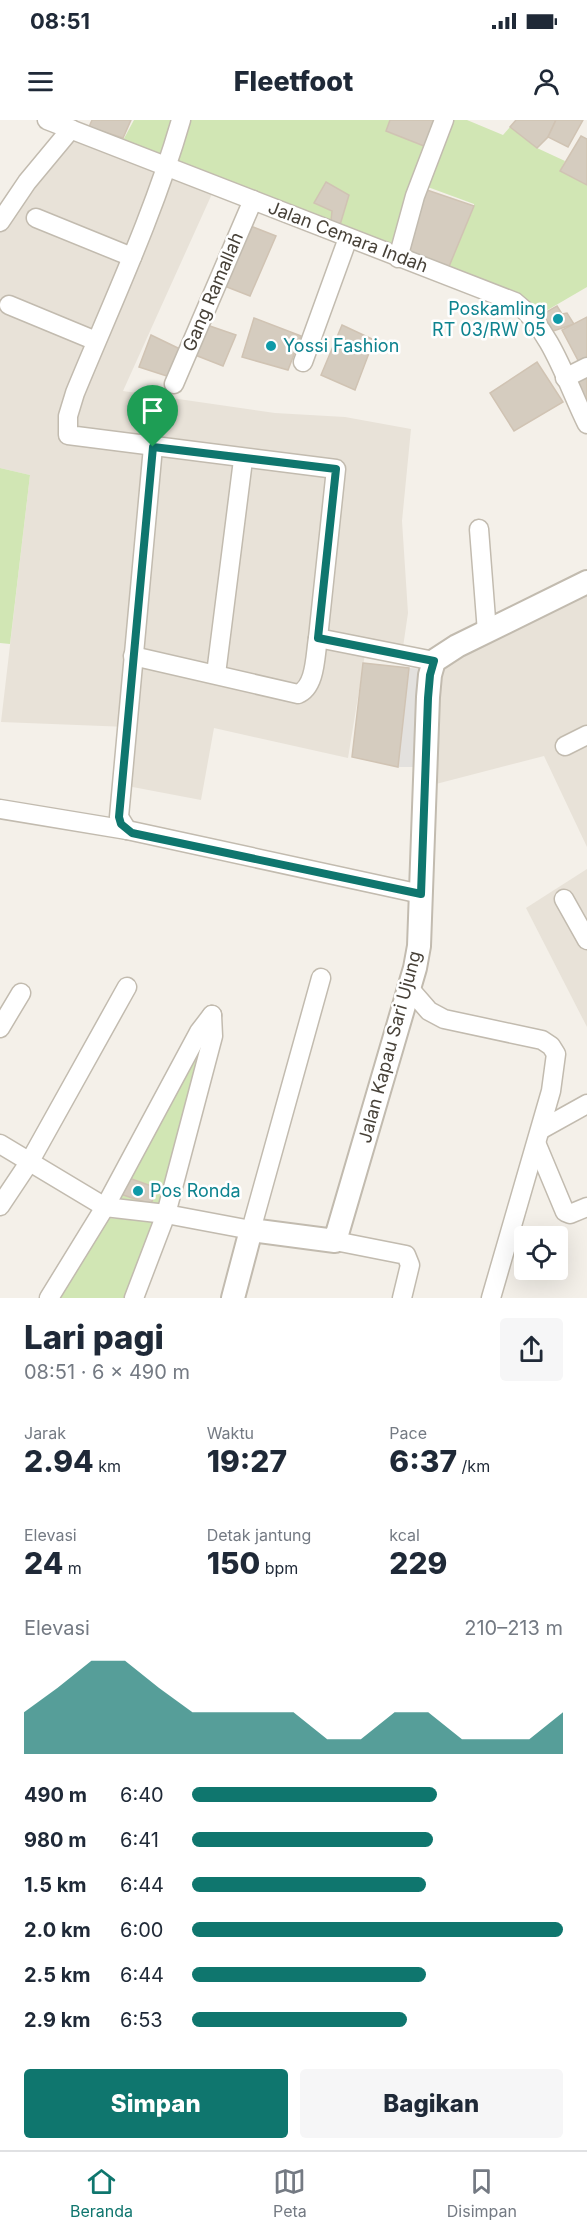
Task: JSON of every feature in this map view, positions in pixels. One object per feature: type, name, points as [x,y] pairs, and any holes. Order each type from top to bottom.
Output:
[{"type":"street","name":"Jalan Cemara Indah","points":[[47,120],[168,165],[398,258],[515,302],[531,316],[540,329],[587,424]]},
{"type":"street","points":[[132,656],[295,694],[302,693],[310,684],[318,638],[336,469],[243,460],[68,435],[68,416],[168,165],[181,120]]},
{"type":"street","points":[[398,258],[415,196],[444,120]]},
{"type":"street","points":[[0,222],[27,182],[71,129]]},
{"type":"street","name":"Gang Ramallah","points":[[174,384],[253,200]]},
{"type":"street","points":[[36,218],[132,257]]},
{"type":"street","points":[[303,362],[348,238]]},
{"type":"street","points":[[9,305],[96,341]]},
{"type":"street","points":[[565,378],[587,367]]},
{"type":"street","points":[[127,830],[119,817],[153,447]]},
{"type":"street","points":[[216,674],[243,460]]},
{"type":"street","points":[[479,529],[487,632]]},
{"type":"street","points":[[318,638],[434,661],[587,582]]},
{"type":"street","name":"Jalan Kapau Sari Ujung","points":[[334,1241],[410,987],[419,946],[428,698],[434,661]]},
{"type":"street","points":[[565,746],[587,735]]},
{"type":"street","points":[[0,809],[127,830],[421,894]]},
{"type":"street","points":[[564,899],[587,940]]},
{"type":"street","points":[[233,1298],[321,978]]},
{"type":"street","points":[[0,1206],[30,1161],[127,987]]},
{"type":"street","points":[[410,987],[429,1011],[444,1019],[542,1040],[550,1046],[556,1059],[539,1137],[491,1298]]},
{"type":"street","points":[[0,1028],[21,993]]},
{"type":"street","points":[[49,1298],[105,1208],[200,1032],[212,1015],[213,1036],[166,1214],[134,1298]]},
{"type":"street","points":[[539,1137],[587,1104]]},
{"type":"street","points":[[539,1137],[565,1212],[570,1214],[587,1207]]},
{"type":"street","points":[[0,1144],[105,1208],[166,1214],[251,1230],[403,1253],[410,1264],[402,1298]]},
{"type":"shaded area","points":[[71,129],[216,185],[123,391],[275,413],[345,417],[411,429],[402,521],[408,613],[402,654],[366,648],[348,758],[214,728],[201,800],[122,785],[128,727],[1,722],[30,475],[0,468],[0,222]]},
{"type":"shaded area","points":[[587,595],[587,847],[544,756],[436,784],[435,708],[440,673],[451,663]]},
{"type":"shaded area","points":[[409,668],[425,669],[419,767],[398,767]]},
{"type":"shaded area","points":[[587,869],[587,1027],[526,908]]},
{"type":"green space","points":[[134,120],[173,120],[164,158],[121,144]]},
{"type":"green space","points":[[185,120],[444,120],[391,246],[175,163]]},
{"type":"green space","points":[[449,120],[467,120],[503,135],[510,127],[537,148],[565,161],[560,171],[587,185],[587,287],[539,315],[448,269],[474,206],[474,204],[425,186]]},
{"type":"green space","points":[[0,468],[30,475],[10,644],[0,643]]},
{"type":"green space","points":[[205,1041],[161,1208],[113,1200]]},
{"type":"green space","points":[[108,1218],[153,1221],[155,1227],[128,1298],[57,1298]]},
{"type":"building","points":[[92,120],[131,120],[123,138],[89,127]]},
{"type":"building","points":[[390,120],[438,121],[424,146],[386,131]]},
{"type":"building","points":[[516,120],[556,120],[548,137],[537,148],[510,127]]},
{"type":"building","points":[[556,120],[583,120],[568,147],[548,137]]},
{"type":"building","points":[[581,136],[587,139],[587,185],[560,171]]},
{"type":"building","points":[[326,182],[349,195],[340,225],[331,221],[332,211],[314,203]]},
{"type":"building","points":[[424,189],[474,206],[448,269],[409,253]]},
{"type":"building","points":[[248,225],[276,236],[250,296],[222,285]]},
{"type":"building","name":"Poskamling RT 03/RW 05","points":[[557,306],[562,314],[567,313],[574,324],[553,331],[543,314]]},
{"type":"building","points":[[587,317],[587,363],[581,366],[562,330]]},
{"type":"building","name":"Yossi Fashion","points":[[254,318],[301,336],[288,370],[242,357]]},
{"type":"building","points":[[204,324],[236,335],[223,366],[190,353]]},
{"type":"building","points":[[342,325],[374,340],[355,390],[321,375]]},
{"type":"building","points":[[151,335],[182,350],[173,378],[139,367]]},
{"type":"building","points":[[537,362],[563,402],[514,431],[490,393]]},
{"type":"building","points":[[587,374],[587,406],[572,381]]},
{"type":"building","points":[[363,663],[409,668],[398,767],[352,757]]},
{"type":"building","name":"Pos Ronda","points":[[126,1177],[157,1188],[151,1204],[120,1194]]},
{"type":"place","name":"Poskamling RT 03/RW 05","points":[[558,319]]},
{"type":"place","name":"Yossi Fashion","points":[[271,346]]},
{"type":"place","name":"Pos Ronda","points":[[138,1191]]},
{"type":"route","points":[[153,447],[243,460],[336,469],[318,638],[434,661],[428,698],[421,894],[132,833],[121,824],[119,817],[132,656],[153,447]]}]
